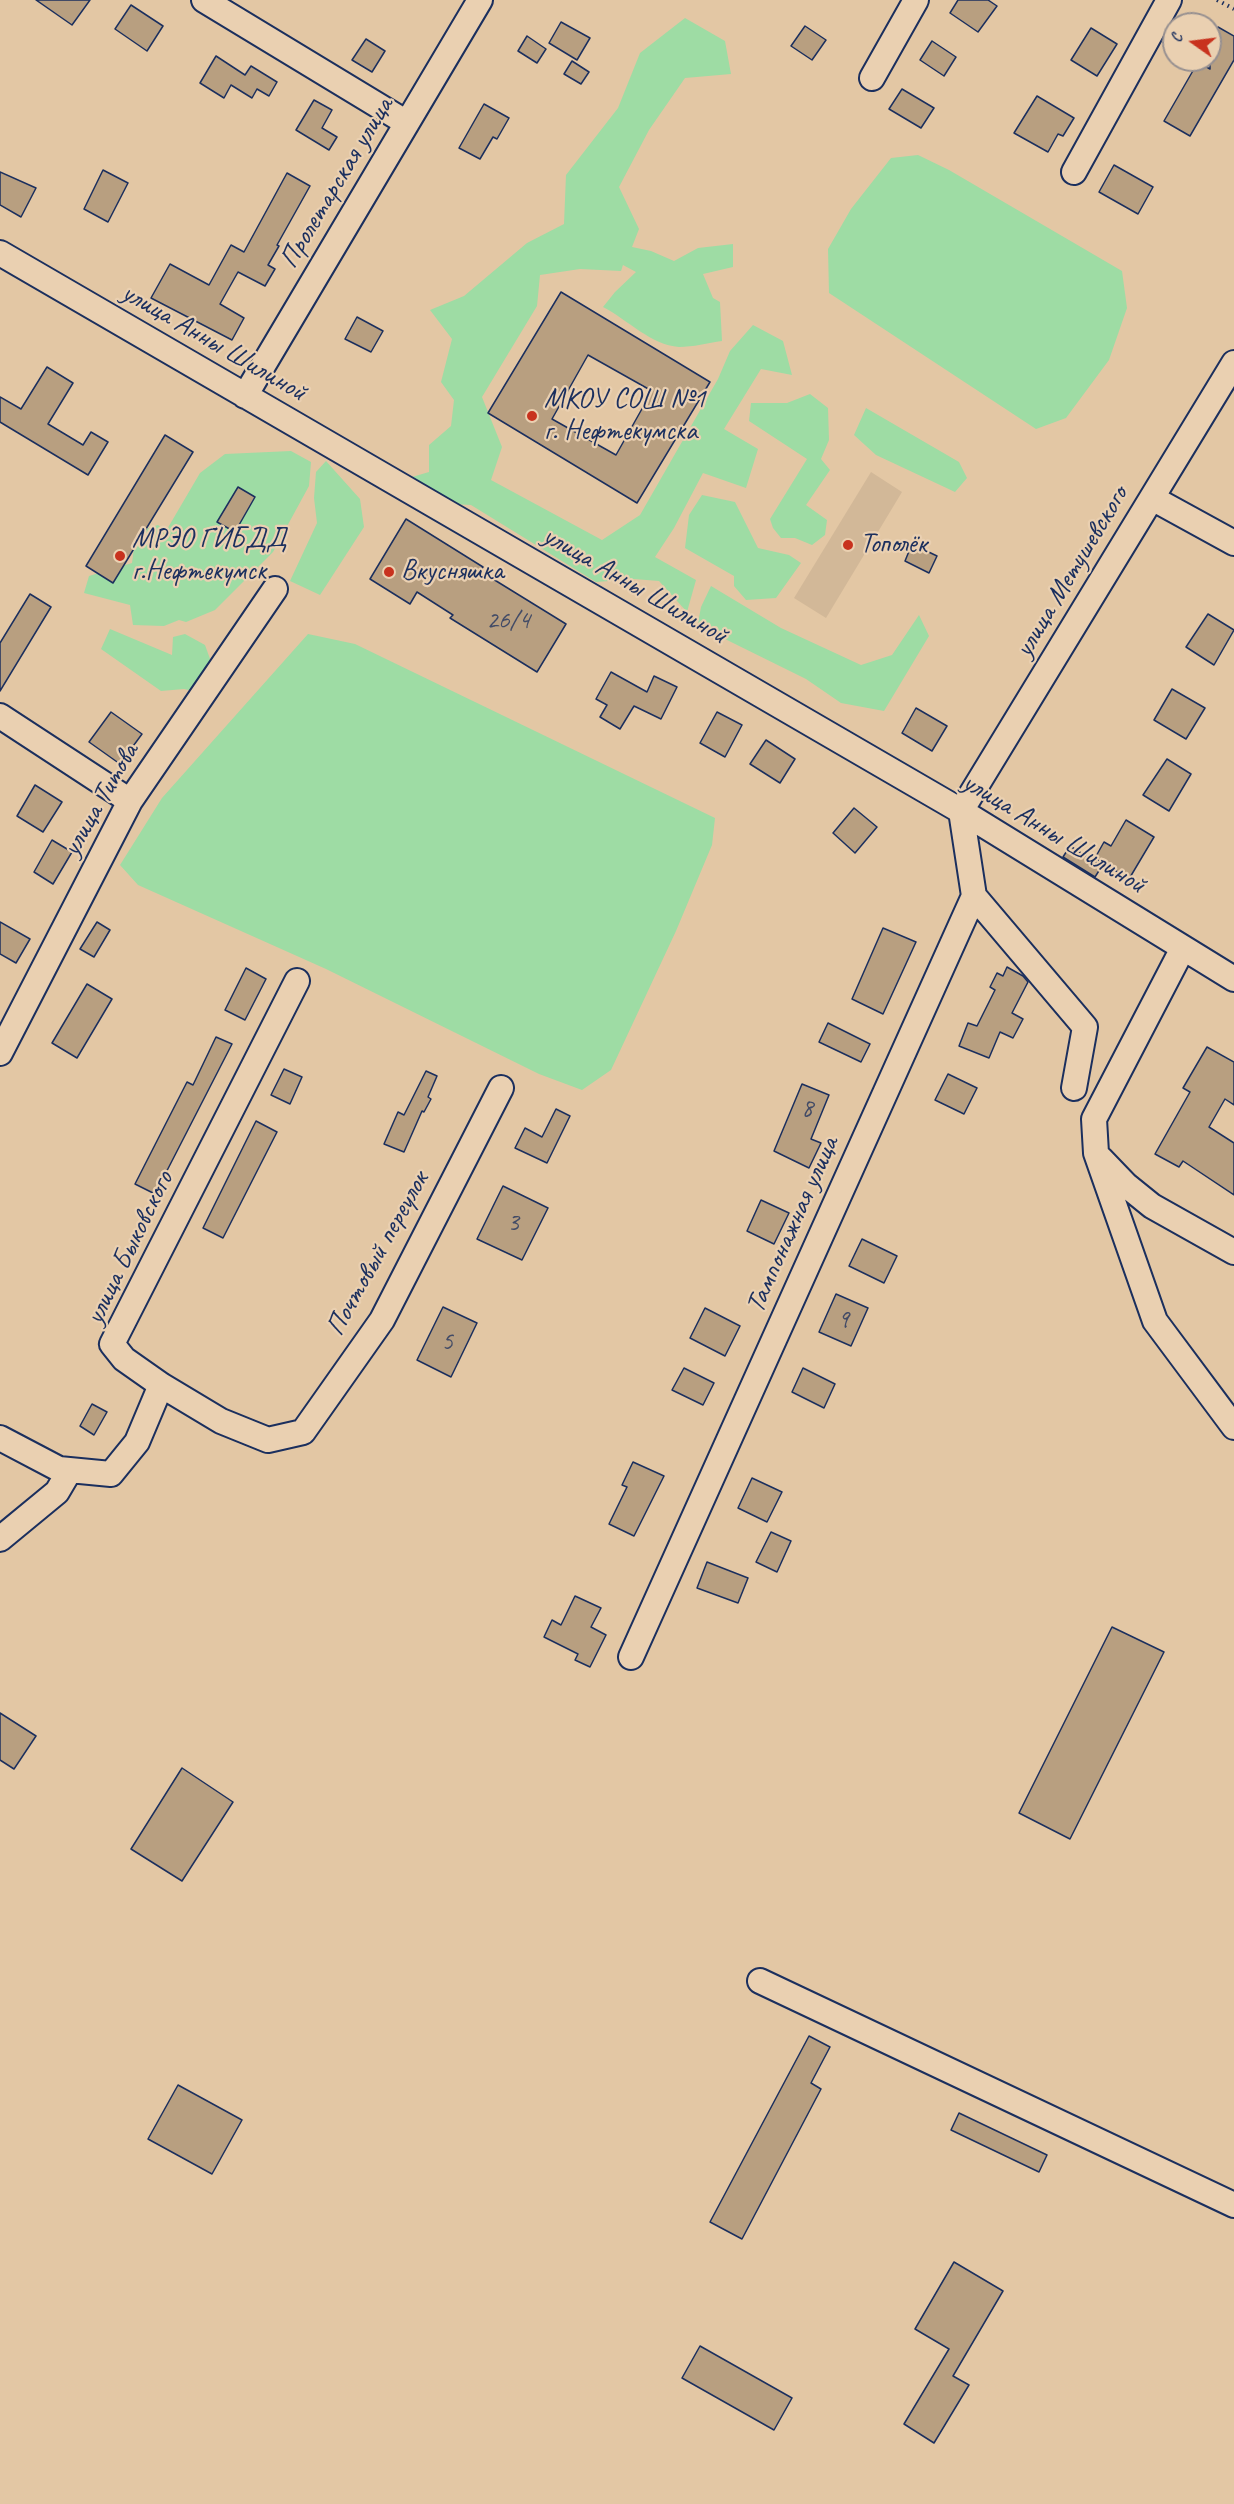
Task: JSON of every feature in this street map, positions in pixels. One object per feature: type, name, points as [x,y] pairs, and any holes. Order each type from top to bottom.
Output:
[{"type":"street","points":[[204,0],[407,123]]},
{"type":"street","name":"Пролетарская улица","points":[[245,396],[480,0]]},
{"type":"street","points":[[872,78],[916,0]]},
{"type":"street","points":[[1074,172],[1170,0]]},
{"type":"street","name":"улица Анны Шилиной","points":[[0,254],[961,812],[1234,979]]},
{"type":"street","name":"улица Метушевского","points":[[961,812],[1234,363]]},
{"type":"street","points":[[1152,498],[1234,543]]},
{"type":"street","name":"улица Титова","points":[[0,1053],[130,801],[275,589]]},
{"type":"street","points":[[0,716],[130,801]]},
{"type":"street","points":[[961,812],[974,896],[1085,1027],[1074,1088]]},
{"type":"street","name":"Тампонажная улица","points":[[630,1658],[974,896]]},
{"type":"street","points":[[1183,948],[1094,1119],[1096,1153],[1155,1321],[1234,1426]]},
{"type":"street","name":"улица Быковского","points":[[161,1385],[124,1359],[112,1344],[297,981]]},
{"type":"street","name":"Почтовый переулок","points":[[161,1385],[221,1421],[268,1440],[303,1432],[382,1320],[501,1088]]},
{"type":"street","points":[[1096,1153],[1126,1185],[1152,1206],[1234,1252]]},
{"type":"street","points":[[0,1437],[64,1470],[111,1474],[137,1442],[161,1385]]},
{"type":"street","points":[[0,1539],[57,1492],[64,1470]]},
{"type":"street","points":[[760,1982],[1234,2205]]},
{"type":"path","points":[[1217,0],[1234,9]]},
{"type":"shaded area","name":"Тополёк","points":[[871,472],[902,492],[826,618],[794,598]]},
{"type":"green space","points":[[685,18],[725,41],[731,74],[685,78],[649,130],[619,187],[639,229],[632,247],[651,251],[674,261],[698,248],[733,244],[733,267],[703,274],[713,298],[720,302],[722,341],[684,347],[669,345],[649,337],[603,307],[636,272],[623,265],[621,271],[580,269],[540,275],[537,306],[482,397],[502,447],[491,480],[602,540],[640,515],[718,379],[730,351],[753,325],[783,341],[792,375],[761,369],[724,429],[758,449],[746,488],[703,473],[674,528],[655,557],[696,580],[687,612],[659,581],[634,579],[596,582],[471,505],[452,504],[412,477],[429,472],[429,445],[451,426],[454,400],[441,382],[452,339],[430,310],[464,296],[527,243],[564,224],[566,175],[618,108],[640,53]]},
{"type":"green space","points":[[918,155],[949,170],[1122,271],[1127,308],[1109,360],[1066,418],[1036,429],[829,293],[828,249],[851,209],[891,158]]},
{"type":"green space","points":[[810,394],[828,408],[829,440],[821,459],[830,470],[806,505],[827,520],[825,535],[812,545],[795,538],[781,538],[773,528],[770,519],[807,459],[749,421],[751,403],[787,403]]},
{"type":"green space","points":[[866,408],[959,462],[967,478],[955,492],[876,455],[854,435]]},
{"type":"green space","points":[[291,451],[311,462],[309,486],[273,552],[215,610],[186,622],[179,620],[164,626],[133,625],[130,605],[84,593],[89,576],[132,563],[136,532],[158,525],[166,531],[200,473],[225,454]],"holes":[[[238,487],[255,497],[235,532],[217,522]]]},
{"type":"green space","points":[[326,461],[360,499],[364,527],[320,595],[290,581],[317,523],[314,498],[316,472]]},
{"type":"green space","points":[[702,495],[735,502],[758,548],[789,555],[801,563],[776,598],[746,600],[734,586],[734,576],[685,548],[689,515]]},
{"type":"green space","points":[[711,586],[781,628],[861,665],[892,655],[919,615],[929,636],[884,711],[841,703],[806,679],[698,623],[701,607]]},
{"type":"green space","points":[[110,629],[172,655],[173,637],[185,634],[205,645],[218,681],[207,694],[184,689],[161,691],[101,649]]},
{"type":"green space","points":[[308,634],[355,644],[715,818],[712,845],[676,931],[611,1070],[582,1090],[539,1074],[326,969],[138,885],[120,865],[162,798]]},
{"type":"building","points":[[36,0],[90,0],[72,25]]},
{"type":"building","points":[[958,0],[988,0],[997,6],[978,32],[950,13]]},
{"type":"building","points":[[131,5],[163,26],[147,51],[115,29]]},
{"type":"building","points":[[561,22],[590,38],[577,60],[549,43]]},
{"type":"building","points":[[805,26],[826,40],[812,60],[791,46]]},
{"type":"building","points":[[1091,28],[1117,44],[1097,76],[1071,60]]},
{"type":"building","points":[[1222,29],[1234,36],[1234,60],[1190,136],[1164,121],[1192,72],[1222,72]]},
{"type":"building","points":[[527,36],[546,49],[537,63],[518,51]]},
{"type":"building","points":[[366,39],[385,51],[372,72],[352,60]]},
{"type":"building","points":[[932,41],[956,57],[944,76],[920,60]]},
{"type":"building","points":[[216,56],[245,75],[251,66],[277,82],[269,96],[257,89],[252,98],[231,85],[224,98],[200,83]]},
{"type":"building","points":[[572,61],[589,72],[581,84],[564,74]]},
{"type":"building","points":[[902,89],[934,108],[921,128],[889,109]]},
{"type":"building","points":[[1037,96],[1074,118],[1063,136],[1058,134],[1048,152],[1014,133]]},
{"type":"building","points":[[314,100],[332,110],[322,128],[337,137],[329,150],[296,130]]},
{"type":"building","points":[[484,104],[509,118],[497,139],[493,137],[480,159],[459,148]]},
{"type":"building","points":[[1114,165],[1153,187],[1138,214],[1099,192]]},
{"type":"building","points":[[103,170],[128,183],[108,222],[84,209]]},
{"type":"building","points":[[0,172],[36,188],[21,217],[0,205]]},
{"type":"building","points":[[287,173],[310,186],[268,265],[275,269],[265,286],[238,272],[220,304],[244,318],[232,340],[151,298],[170,264],[209,285],[231,245],[244,252]]},
{"type":"building","points":[[561,292],[710,382],[637,503],[488,413]],"holes":[[[588,355],[652,391],[616,455],[552,419]]]},
{"type":"building","points":[[357,317],[383,331],[371,352],[345,339]]},
{"type":"building","points":[[47,367],[73,383],[48,424],[83,445],[91,432],[108,442],[88,475],[0,422],[0,397],[21,409]]},
{"type":"building","points":[[165,435],[193,452],[113,583],[86,566]]},
{"type":"building","points":[[238,487],[255,497],[235,532],[217,522]]},
{"type":"building","points":[[406,519],[483,567],[480,571],[566,624],[537,672],[450,618],[453,615],[417,592],[410,604],[370,579]]},
{"type":"building","points":[[912,544],[937,556],[929,573],[905,561]]},
{"type":"building","points":[[30,594],[51,607],[0,691],[0,643]]},
{"type":"building","points":[[1208,614],[1234,630],[1214,665],[1186,647]]},
{"type":"building","points":[[611,672],[647,692],[654,676],[677,687],[661,719],[634,706],[620,729],[600,717],[607,705],[596,699]]},
{"type":"building","points":[[1172,689],[1205,708],[1186,739],[1154,720]]},
{"type":"building","points":[[916,708],[947,726],[932,751],[902,733]]},
{"type":"building","points":[[111,712],[142,734],[120,764],[89,742]]},
{"type":"building","points":[[717,712],[742,725],[725,757],[700,743]]},
{"type":"building","points":[[766,740],[795,759],[780,783],[750,764]]},
{"type":"building","points":[[1167,759],[1191,774],[1169,811],[1143,795]]},
{"type":"building","points":[[35,785],[62,802],[43,832],[17,816]]},
{"type":"building","points":[[854,808],[877,827],[855,853],[833,833]]},
{"type":"building","points":[[1126,820],[1154,837],[1129,879],[1095,858],[1104,842],[1111,846]]},
{"type":"building","points":[[52,840],[72,852],[53,884],[34,872]]},
{"type":"building","points":[[1070,846],[1102,866],[1095,877],[1063,857]]},
{"type":"building","points":[[0,922],[30,939],[16,963],[0,954]]},
{"type":"building","points":[[97,922],[110,930],[94,957],[80,949]]},
{"type":"building","points":[[883,928],[916,942],[883,1014],[852,999]]},
{"type":"building","points":[[1007,967],[1023,976],[1028,982],[1012,1013],[1023,1019],[1013,1038],[1000,1032],[989,1058],[959,1046],[968,1023],[977,1026],[995,990],[990,987],[997,973],[1003,976]]},
{"type":"building","points":[[246,968],[266,979],[245,1020],[225,1010]]},
{"type":"building","points":[[87,984],[112,999],[77,1058],[52,1043]]},
{"type":"building","points":[[828,1023],[870,1044],[861,1062],[819,1042]]},
{"type":"building","points":[[216,1037],[232,1044],[155,1194],[135,1184],[187,1082],[193,1085]]},
{"type":"building","points":[[1207,1047],[1234,1062],[1234,1105],[1225,1099],[1209,1127],[1234,1143],[1234,1195],[1183,1161],[1179,1167],[1155,1154],[1190,1092],[1183,1088]]},
{"type":"building","points":[[284,1069],[302,1077],[290,1104],[271,1095]]},
{"type":"building","points":[[426,1071],[437,1076],[428,1097],[431,1099],[424,1112],[422,1111],[404,1152],[384,1144],[398,1112],[404,1115]]},
{"type":"building","points":[[948,1074],[977,1088],[964,1114],[935,1100]]},
{"type":"building","points":[[802,1084],[829,1095],[811,1139],[821,1143],[809,1168],[774,1151]]},
{"type":"building","points":[[556,1109],[570,1116],[547,1163],[515,1148],[525,1128],[542,1137]]},
{"type":"building","points":[[256,1121],[277,1132],[223,1238],[203,1228]]},
{"type":"building","points":[[503,1186],[548,1208],[522,1260],[477,1239]]},
{"type":"building","points":[[761,1200],[789,1213],[774,1244],[747,1231]]},
{"type":"building","points":[[862,1239],[897,1256],[884,1283],[849,1266]]},
{"type":"building","points":[[836,1294],[868,1308],[851,1346],[819,1332]]},
{"type":"building","points":[[443,1307],[477,1323],[451,1377],[417,1360]]},
{"type":"building","points":[[705,1308],[740,1326],[725,1356],[690,1338]]},
{"type":"building","points":[[684,1368],[714,1383],[703,1405],[672,1390]]},
{"type":"building","points":[[803,1368],[835,1384],[824,1408],[792,1392]]},
{"type":"building","points":[[92,1404],[107,1412],[94,1435],[80,1426]]},
{"type":"building","points":[[633,1462],[664,1476],[634,1536],[609,1524],[627,1487],[622,1485]]},
{"type":"building","points":[[752,1478],[782,1492],[767,1522],[738,1508]]},
{"type":"building","points":[[771,1532],[791,1541],[777,1572],[756,1562]]},
{"type":"building","points":[[707,1562],[748,1578],[738,1603],[697,1588]]},
{"type":"building","points":[[575,1596],[601,1608],[591,1627],[606,1635],[590,1667],[575,1660],[578,1654],[544,1637],[552,1620],[561,1625]]},
{"type":"building","points":[[1112,1627],[1164,1652],[1070,1839],[1019,1813]]},
{"type":"building","points":[[0,1713],[36,1736],[14,1769],[0,1760]]},
{"type":"building","points":[[182,1768],[233,1802],[182,1881],[131,1849]]},
{"type":"building","points":[[809,2036],[830,2047],[811,2083],[821,2089],[742,2239],[710,2222]]},
{"type":"building","points":[[178,2085],[242,2120],[212,2174],[148,2139]]},
{"type":"building","points":[[959,2113],[1047,2155],[1039,2172],[951,2130]]},
{"type":"building","points":[[954,2262],[1003,2291],[953,2376],[969,2385],[934,2443],[904,2424],[949,2349],[915,2329]]},
{"type":"building","points":[[700,2346],[792,2398],[774,2430],[682,2378]]},
{"type":"place","name":"МКОУ СОШ №1 г. Нефтекумска","points":[[532,416]]},
{"type":"place","name":"Тополёк","points":[[848,545]]},
{"type":"place","name":"МРЭО ГИБДД г.Нефтекумск","points":[[120,556]]},
{"type":"place","name":"Вкусняшка","points":[[389,572]]}]
